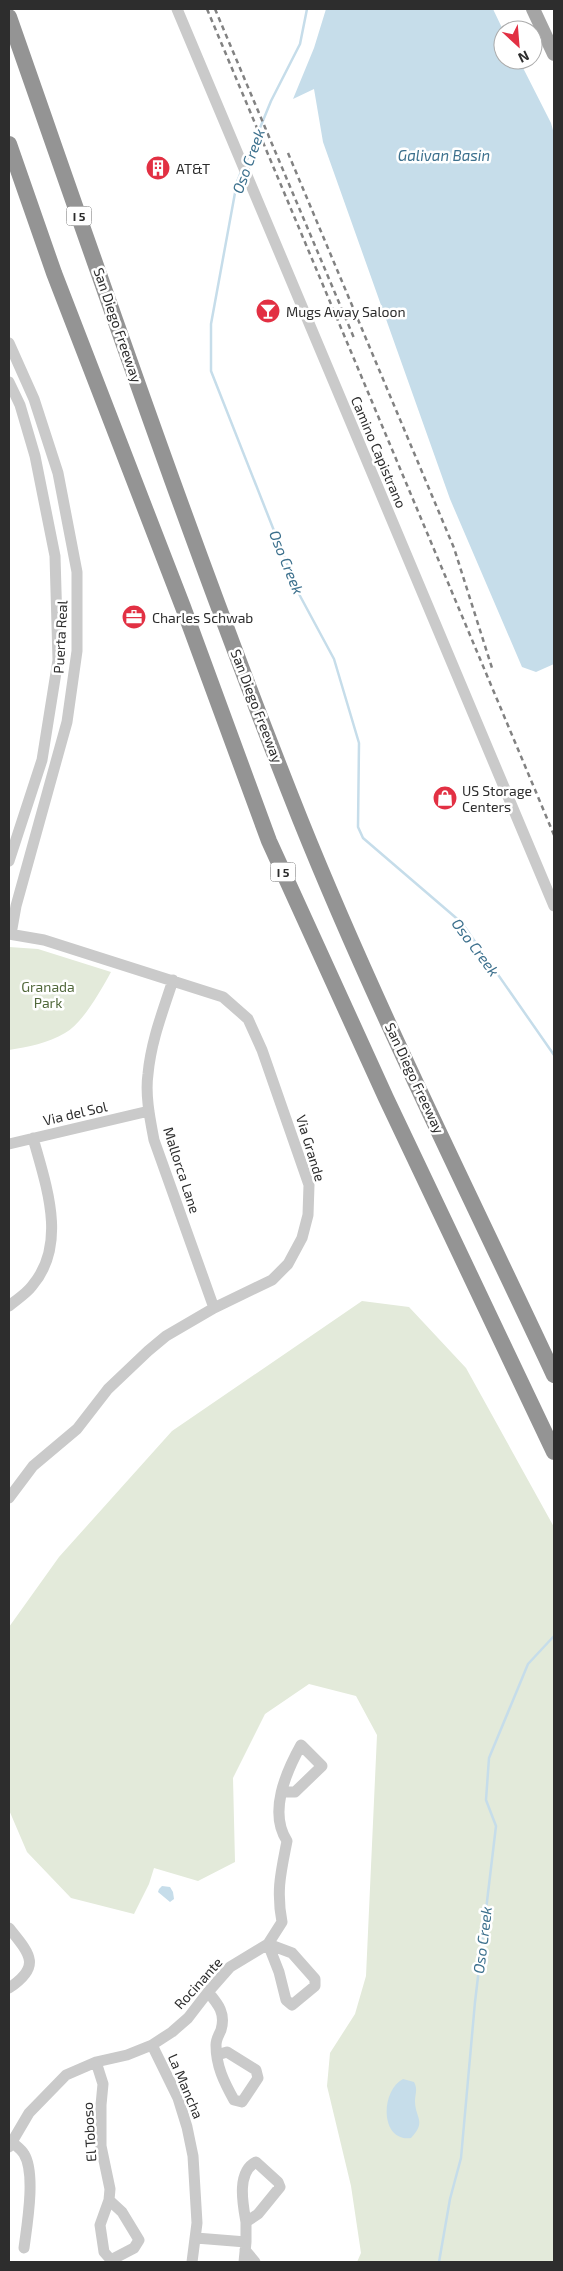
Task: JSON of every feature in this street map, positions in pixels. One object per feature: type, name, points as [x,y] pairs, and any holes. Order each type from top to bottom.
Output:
[{"type":"highway","name":"San Diego Freeway","points":[[9,17],[215,598],[301,820],[378,1001],[554,1375]]},
{"type":"highway","name":"I 5","points":[[9,144],[54,273],[183,607],[269,841],[390,1106],[554,1452]]},
{"type":"highway","points":[[9,170],[54,273]]},
{"type":"main road","points":[[533,9],[554,54]]},
{"type":"street","name":"Camino Capistrano","points":[[177,9],[554,906]]},
{"type":"street","name":"Puerta Real","points":[[9,343],[34,399],[58,473],[77,572],[77,651],[67,722],[10,934]]},
{"type":"street","name":"Puerta Real","points":[[9,382],[14,407],[35,456],[56,556],[58,660],[42,760],[9,861]]},
{"type":"street","points":[[14,407],[34,399]]},
{"type":"street","name":"Via Grande","points":[[9,1498],[33,1466],[77,1429],[108,1389],[148,1351],[166,1336],[214,1308],[272,1280],[288,1264],[302,1238],[308,1215],[309,1185],[262,1050],[248,1019],[224,997],[44,940],[10,934]]},
{"type":"street","name":"Mallorca Lane","points":[[173,980],[153,1040],[147,1076],[149,1111],[154,1140],[214,1308]]},
{"type":"street","name":"Via del Sol","points":[[9,1144],[149,1111]]},
{"type":"street","points":[[9,1306],[32,1286],[47,1262],[51,1238],[52,1216],[33,1138]]},
{"type":"street","points":[[268,1944],[282,1922],[278,1903],[278,1882],[287,1841],[281,1832],[282,1792]]},
{"type":"street","points":[[9,1928],[27,1950],[31,1960],[29,1971],[26,1975],[9,1988]]},
{"type":"street","points":[[268,1944],[292,1953],[315,1979],[315,1986],[292,2004],[286,2000],[279,1972],[268,1944]]},
{"type":"street","name":"Rocinante","points":[[152,2046],[188,2018],[230,1968],[268,1944]]},
{"type":"street","points":[[208,1992],[220,2007],[224,2019],[216,2042],[217,2055]]},
{"type":"street","name":"La Mancha","points":[[10,2145],[29,2113],[47,2092],[66,2075],[96,2062],[127,2055],[152,2046],[178,2098],[188,2127],[196,2184],[196,2238],[192,2262]]},
{"type":"street","name":"El Toboso","points":[[96,2062],[103,2084],[101,2146],[110,2189],[109,2200],[100,2225],[104,2252],[111,2260],[134,2248],[139,2240],[122,2212],[109,2200]]},
{"type":"street","points":[[10,2145],[24,2154],[30,2181],[29,2213],[24,2248]]},
{"type":"street","points":[[244,2262],[246,2222],[241,2194],[251,2164],[256,2162],[278,2182],[280,2187],[258,2214],[246,2222]]},
{"type":"street","points":[[196,2238],[245,2246],[255,2262]]},
{"type":"green space","name":"Granada Park","points":[[9,947],[38,949],[111,972],[91,1005],[72,1028],[45,1042],[9,1050]]},
{"type":"green space","points":[[362,1301],[409,1307],[466,1368],[554,1527],[554,2262],[357,2262],[361,2253],[351,2186],[327,2086],[330,2053],[355,2014],[366,1976],[377,1735],[356,1696],[309,1684],[265,1714],[233,1778],[235,1862],[198,1881],[154,1868],[149,1884],[134,1914],[71,1898],[27,1852],[9,1810],[9,1627],[59,1557],[172,1431]]},
{"type":"water","name":"Galivan Basin","points":[[326,9],[493,9],[498,20],[493,20],[493,70],[524,70],[551,123],[554,134],[554,664],[536,672],[522,667],[450,499],[323,142],[314,89],[293,99],[314,48]]},
{"type":"water","points":[[162,1886],[170,1887],[173,1892],[174,1899],[170,1902],[158,1892]]},
{"type":"water","points":[[403,2079],[414,2082],[416,2087],[415,2107],[419,2123],[416,2132],[411,2138],[401,2137],[393,2132],[387,2114],[390,2094],[395,2085]]},
{"type":"waterway","name":"Oso Creek","points":[[246,162],[271,101],[300,44],[307,9]]},
{"type":"waterway","name":"Oso Creek","points":[[241,172],[237,182],[211,324],[211,371],[299,594],[334,659],[359,743],[358,827],[363,838],[462,923],[554,1055]]},
{"type":"waterway","name":"Oso Creek","points":[[439,2262],[450,2199],[461,2158],[475,2002],[496,1826],[486,1800],[489,1758],[528,1664],[554,1636]]},
{"type":"railway","points":[[207,9],[554,835]]},
{"type":"railway","points":[[215,9],[354,338]]},
{"type":"railway","points":[[288,153],[454,548],[492,668]]},
{"type":"place","name":"AT&T","points":[[158,168]]},
{"type":"place","name":"Mugs Away Saloon","points":[[268,311]]},
{"type":"place","name":"Charles Schwab","points":[[134,617]]},
{"type":"place","name":"US Storage Centers","points":[[445,798]]}]
